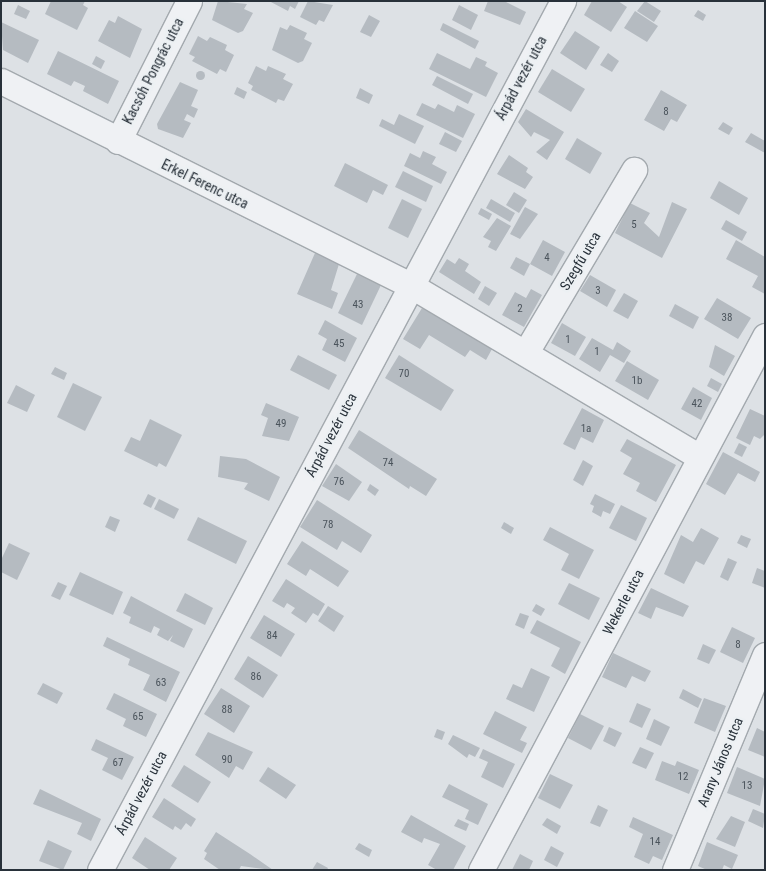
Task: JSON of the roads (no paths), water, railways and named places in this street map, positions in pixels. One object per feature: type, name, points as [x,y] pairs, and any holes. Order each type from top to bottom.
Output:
[{"type":"street","name":"Kacsóh Pongrác utca","points":[[118,141],[188,1]]},
{"type":"street","name":"Árpád vezér utca","points":[[100,870],[563,1]]},
{"type":"street","name":"Erkel Ferenc utca","points":[[1,81],[410,285]]},
{"type":"street","name":"Szegfű utca","points":[[526,352],[634,170]]},
{"type":"street","points":[[410,285],[526,352],[700,457]]},
{"type":"street","name":"Wekerle utca","points":[[482,870],[765,336]]},
{"type":"street","name":"Arany János utca","points":[[675,870],[765,655]]}]
